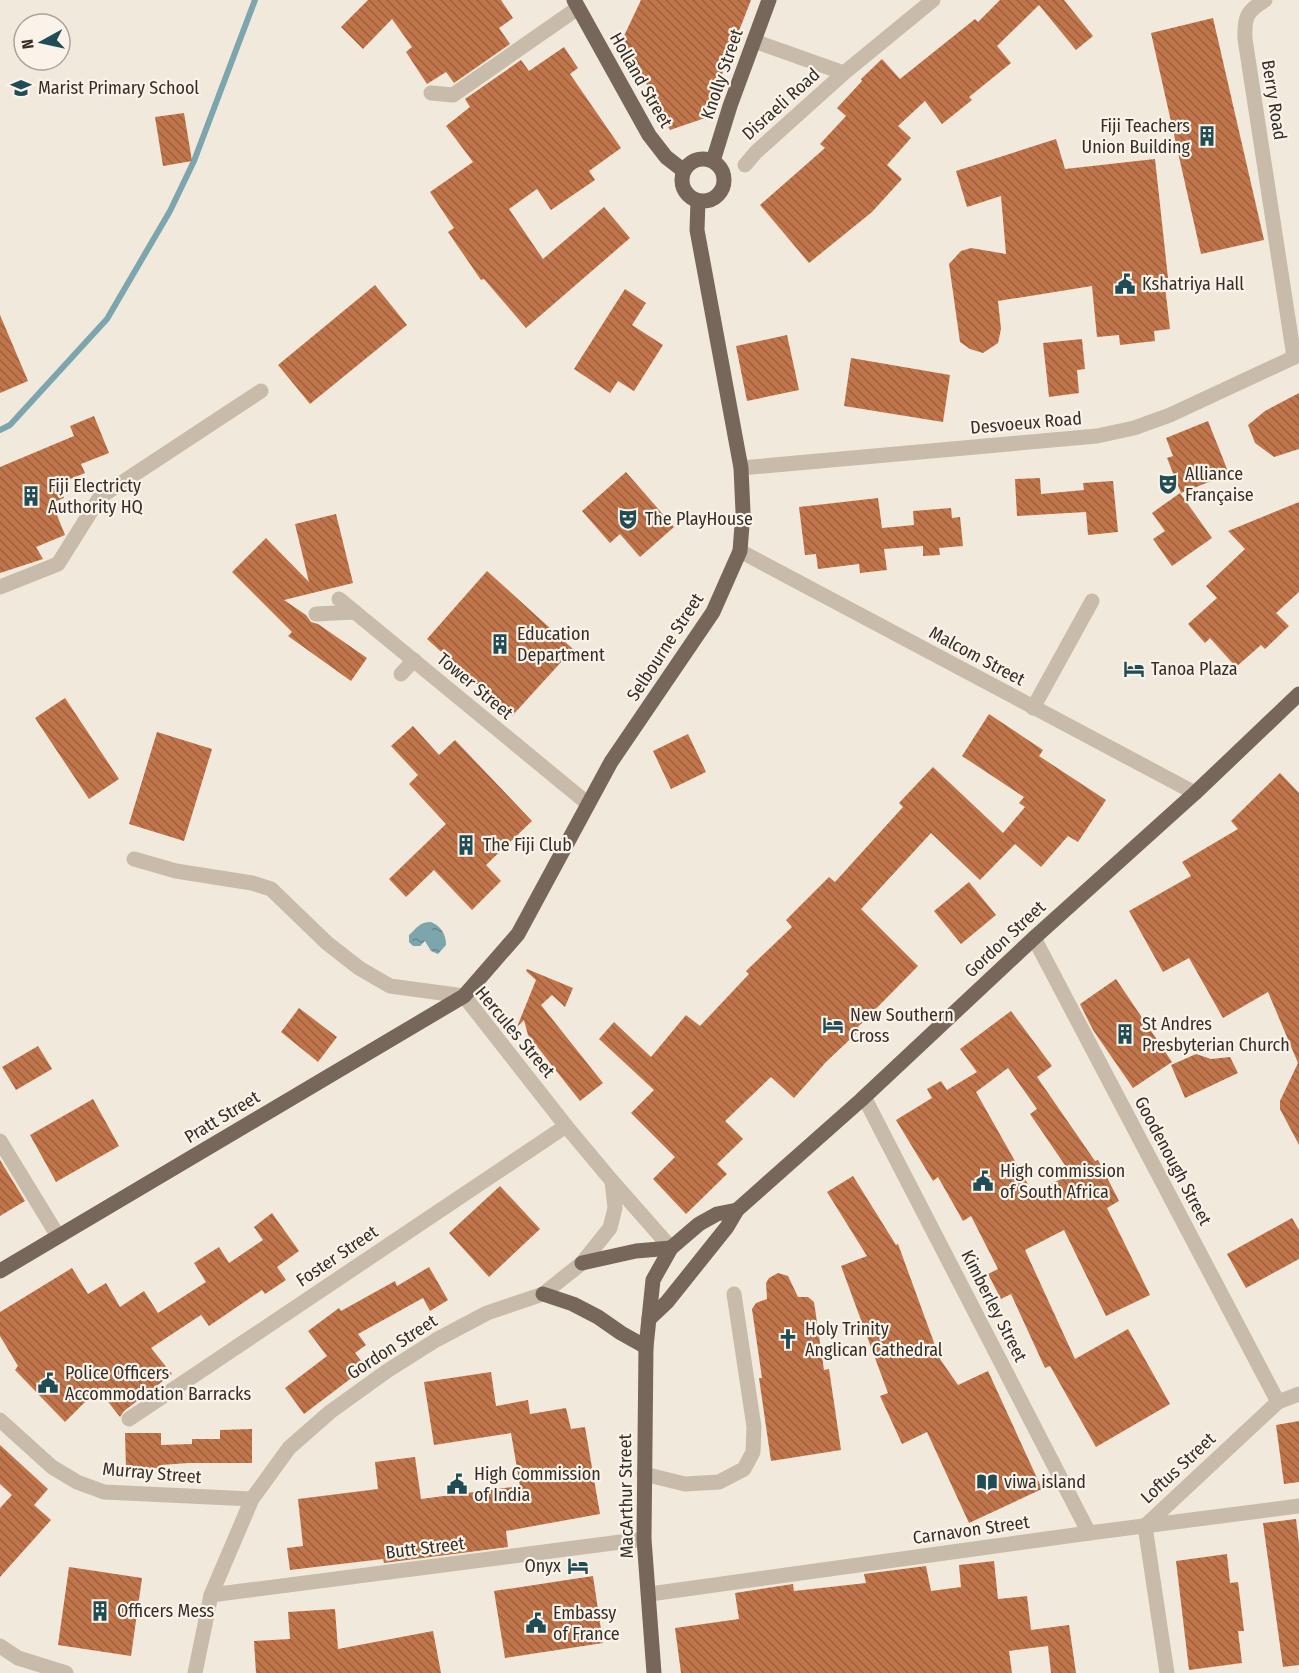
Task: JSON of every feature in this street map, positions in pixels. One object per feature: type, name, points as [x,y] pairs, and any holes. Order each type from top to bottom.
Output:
[{"type":"main road","name":"Knolly Street","points":[[713,161],[730,106],[769,0]]},
{"type":"main road","name":"Holland Street","points":[[576,4],[649,135],[666,157],[684,171]]},
{"type":"main road","points":[[700,159],[713,161],[725,177],[722,191],[712,200],[698,201],[691,198],[683,186],[684,171],[693,161],[700,159]]},
{"type":"main road","name":"Selbourne Street","points":[[464,996],[518,934],[611,762],[713,612],[740,552],[743,512],[741,468],[698,230],[698,201]]},
{"type":"main road","name":"Gordon Street","points":[[737,1210],[864,1097],[1034,938],[1195,793],[1299,694]]},
{"type":"main road","name":"Pratt Street","points":[[0,1271],[464,996]]},
{"type":"main road","points":[[649,1318],[667,1302],[727,1227],[737,1210]]},
{"type":"main road","name":"MacArthur Street","points":[[654,1673],[650,1594],[644,1539],[646,1347],[653,1280],[671,1248],[708,1219],[717,1214],[737,1210]]},
{"type":"main road","points":[[582,1263],[636,1251],[671,1248]]},
{"type":"main road","points":[[543,1294],[573,1304],[646,1347]]},
{"type":"street","name":"Disraeli Road","points":[[745,165],[756,152],[844,73],[933,0]]},
{"type":"street","name":"Berry Road","points":[[1265,0],[1248,13],[1244,26],[1245,39],[1297,356]]},
{"type":"street","points":[[431,93],[453,95],[576,4]]},
{"type":"street","name":"Disraeli Road","points":[[754,41],[844,73]]},
{"type":"street","name":"Desvoeux Road","points":[[741,468],[1097,436],[1134,428],[1170,415],[1297,356]]},
{"type":"street","points":[[0,587],[58,564],[100,497],[261,391]]},
{"type":"street","name":"Malcom Street","points":[[740,552],[1195,793]]},
{"type":"street","name":"Tower Street","points":[[339,599],[587,803]]},
{"type":"street","points":[[1033,708],[1092,602]]},
{"type":"street","points":[[316,614],[355,612]]},
{"type":"street","points":[[401,675],[414,660]]},
{"type":"street","name":"Hercules Street","points":[[134,859],[176,871],[252,883],[271,889],[327,943],[359,968],[390,986],[464,996],[612,1181]]},
{"type":"street","name":"Goodenough Street","points":[[1034,938],[1278,1402]]},
{"type":"street","name":"Kimberley Street","points":[[864,1097],[1089,1533]]},
{"type":"street","name":"Foster Street","points":[[129,1419],[566,1126]]},
{"type":"street","points":[[0,1141],[58,1236]]},
{"type":"street","points":[[612,1181],[671,1248]]},
{"type":"street","name":"Gordon Street","points":[[195,1673],[212,1595],[252,1499],[289,1448],[330,1412],[387,1371],[436,1340],[488,1313],[543,1294],[582,1263],[610,1228],[615,1208],[612,1181]]},
{"type":"street","points":[[644,1474],[685,1484],[719,1482],[744,1469],[753,1452],[754,1427],[734,1294]]},
{"type":"street","name":"Loftus Street","points":[[1167,1673],[1145,1526],[1278,1402],[1299,1394]]},
{"type":"street","name":"Murray Street","points":[[0,1420],[52,1467],[77,1482],[104,1492],[252,1499]]},
{"type":"street","name":"Carnavon Street","points":[[650,1594],[1299,1506]]},
{"type":"street","name":"Butt Street","points":[[212,1595],[644,1539]]},
{"type":"street","points":[[0,1646],[18,1658],[66,1673]]},
{"type":"water","points":[[431,922],[440,928],[445,937],[446,945],[438,954],[431,951],[425,941],[420,946],[413,946],[409,942],[409,935],[416,928],[421,924]]},
{"type":"building","points":[[368,0],[501,0],[513,18],[499,28],[510,44],[454,83],[446,72],[427,84],[406,52],[412,47],[392,19],[363,49],[341,27]]},
{"type":"building","points":[[641,0],[751,0],[705,118],[670,130],[623,38]]},
{"type":"building","points":[[1000,0],[1064,0],[1093,36],[1076,50],[1039,5],[997,46],[1011,63],[969,97],[972,100],[942,124],[925,101],[898,126],[911,138],[887,165],[902,179],[872,212],[809,263],[760,205],[825,148],[820,144],[846,116],[837,108],[862,81],[861,79],[882,59],[900,79],[975,19],[978,22]]},
{"type":"building","name":"Fiji Teachers Union Building","points":[[1213,18],[1264,240],[1201,254],[1151,33]]},
{"type":"building","points":[[564,47],[578,68],[570,74],[621,148],[589,171],[595,180],[551,210],[537,189],[509,209],[543,259],[604,207],[630,238],[526,328],[484,279],[481,280],[448,232],[454,228],[430,192],[473,162],[446,126],[470,107],[465,99],[521,60],[529,71]]},
{"type":"building","points":[[184,113],[192,161],[163,166],[155,117]]},
{"type":"building","points":[[1056,139],[1065,169],[1155,159],[1168,278],[1164,278],[1170,329],[1154,331],[1155,341],[1120,345],[1119,335],[1097,337],[1092,286],[998,301],[1001,329],[998,343],[983,353],[970,349],[960,342],[949,264],[961,251],[971,248],[1006,254],[1001,196],[967,207],[956,171]]},
{"type":"building","points":[[375,285],[407,325],[310,404],[278,365]]},
{"type":"building","points":[[625,289],[646,303],[632,325],[663,345],[634,391],[618,381],[610,393],[574,369]]},
{"type":"building","points":[[0,315],[28,381],[0,393]]},
{"type":"building","points":[[787,335],[799,390],[747,401],[736,346]]},
{"type":"building","points":[[1082,339],[1085,369],[1077,370],[1079,393],[1049,397],[1043,343]]},
{"type":"building","points":[[851,358],[950,375],[943,422],[844,406]]},
{"type":"building","points":[[1299,393],[1299,449],[1274,457],[1255,443],[1248,425],[1265,411]]},
{"type":"building","name":"Fiji Electricty Authority HQ","points":[[94,416],[109,453],[81,464],[85,473],[58,484],[64,498],[52,503],[65,535],[36,547],[43,559],[0,573],[0,467],[74,436],[70,426]]},
{"type":"building","points":[[1208,421],[1229,474],[1181,493],[1167,458],[1173,456],[1166,438]]},
{"type":"building","name":"The PlayHouse","points":[[626,472],[674,527],[640,557],[620,534],[610,543],[582,511]]},
{"type":"building","points":[[1040,478],[1041,494],[1084,490],[1083,483],[1113,481],[1118,532],[1088,535],[1086,512],[1017,516],[1015,479]]},
{"type":"building","points":[[1180,493],[1212,538],[1172,566],[1153,539],[1165,531],[1152,513]]},
{"type":"building","points":[[878,498],[882,528],[914,525],[913,511],[951,508],[952,518],[960,517],[963,546],[939,548],[940,555],[923,556],[923,546],[884,549],[887,570],[860,573],[859,564],[818,569],[816,554],[805,555],[799,507]]},
{"type":"building","points":[[1299,502],[1299,592],[1276,613],[1289,626],[1265,649],[1261,645],[1236,667],[1210,638],[1205,643],[1188,624],[1217,598],[1206,586],[1245,549],[1228,531]]},
{"type":"building","points":[[336,514],[353,583],[284,600],[306,615],[311,622],[318,624],[367,658],[351,681],[288,636],[292,632],[232,572],[266,538],[309,582],[295,524]]},
{"type":"building","name":"Education Department","points":[[487,571],[573,649],[512,716],[427,639]]},
{"type":"building","points":[[65,698],[119,779],[89,799],[35,718]]},
{"type":"building","points":[[989,714],[1043,750],[1039,756],[1106,800],[1078,842],[1068,836],[1041,867],[1015,844],[980,880],[931,833],[861,909],[918,966],[858,1027],[861,1029],[826,1062],[794,1098],[771,1077],[725,1121],[743,1139],[717,1164],[727,1174],[686,1214],[653,1179],[675,1157],[631,1113],[654,1090],[599,1039],[614,1022],[651,1057],[686,1015],[700,1026],[749,974],[746,971],[792,927],[786,920],[829,877],[835,882],[903,807],[899,803],[933,767],[1003,833],[1025,807],[1019,803],[1024,797],[962,756]]},
{"type":"building","name":"The Fiji Club","points":[[413,726],[439,755],[455,740],[532,821],[486,865],[501,881],[472,910],[434,870],[406,897],[389,879],[446,824],[409,784],[418,775],[391,746]]},
{"type":"building","points":[[157,732],[212,749],[184,841],[129,824]]},
{"type":"building","points":[[688,734],[706,772],[671,789],[653,751]]},
{"type":"building","points":[[1280,773],[1299,793],[1299,1145],[1280,1109],[1280,1101],[1298,1063],[1268,992],[1223,1018],[1189,958],[1163,972],[1129,911],[1191,876],[1182,862],[1238,829],[1231,821]]},
{"type":"building","points":[[969,882],[996,915],[961,944],[934,911]]},
{"type":"building","points":[[527,969],[573,988],[565,1007],[552,995],[541,1005],[603,1083],[580,1101],[528,1035],[524,1020],[517,1027],[536,980],[526,971]]},
{"type":"building","name":"St Andres Presbyterian Church","points":[[1116,979],[1172,1062],[1133,1088],[1093,1030],[1080,1004]]},
{"type":"building","points":[[299,1008],[337,1037],[318,1062],[281,1032]]},
{"type":"building","points":[[1011,1011],[1052,1066],[1037,1077],[1095,1161],[1098,1160],[1119,1201],[1107,1208],[1150,1295],[1106,1316],[1064,1230],[1025,1250],[1075,1359],[1128,1329],[1170,1404],[1096,1447],[1050,1366],[1045,1368],[1011,1294],[1001,1299],[988,1274],[998,1269],[971,1216],[963,1221],[938,1177],[933,1181],[896,1120],[932,1098],[927,1089],[941,1081],[947,1090],[977,1072],[960,1049]],"holes":[[[1008,1068],[1037,1109],[1030,1114],[1071,1174],[1033,1193],[976,1092]]]},
{"type":"building","points":[[38,1046],[52,1069],[16,1090],[2,1067]]},
{"type":"building","points":[[1196,1054],[1211,1059],[1230,1057],[1238,1073],[1185,1098],[1171,1065]]},
{"type":"building","points":[[93,1099],[119,1146],[56,1182],[30,1135]]},
{"type":"building","points":[[0,1160],[25,1201],[0,1216]]},
{"type":"building","points":[[853,1176],[896,1245],[898,1244],[940,1359],[958,1385],[988,1371],[1042,1489],[969,1523],[927,1432],[902,1444],[880,1396],[888,1393],[841,1266],[867,1256],[827,1192]]},
{"type":"building","points":[[500,1186],[540,1229],[489,1277],[449,1233]]},
{"type":"building","points":[[272,1213],[299,1251],[277,1267],[286,1280],[265,1294],[262,1290],[209,1326],[201,1315],[151,1348],[172,1374],[124,1411],[120,1417],[98,1389],[65,1422],[15,1370],[18,1366],[0,1336],[0,1312],[72,1268],[88,1294],[106,1283],[120,1307],[144,1291],[158,1313],[206,1282],[194,1263],[219,1247],[229,1263],[263,1240],[254,1227]]},
{"type":"building","points":[[1292,1218],[1299,1230],[1299,1259],[1246,1288],[1227,1254]]},
{"type":"building","points":[[429,1267],[448,1300],[430,1311],[423,1298],[358,1334],[366,1345],[355,1353],[366,1367],[304,1414],[285,1388],[327,1356],[308,1331],[339,1308],[341,1311],[395,1281],[397,1286]]},
{"type":"building","name":"Holy Trinity Anglican Cathedral","points":[[778,1273],[788,1276],[798,1297],[808,1297],[814,1302],[824,1370],[829,1369],[841,1450],[771,1461],[752,1309],[756,1303],[767,1299],[766,1283],[769,1278]]},
{"type":"building","points":[[491,1372],[496,1406],[528,1400],[530,1414],[566,1408],[571,1429],[585,1427],[600,1514],[506,1531],[508,1547],[384,1563],[383,1559],[290,1570],[287,1548],[303,1546],[298,1499],[378,1489],[375,1462],[415,1457],[421,1499],[520,1486],[511,1433],[434,1445],[424,1382]]},
{"type":"building","points":[[1299,1421],[1299,1482],[1284,1484],[1276,1425]]},
{"type":"building","points":[[252,1429],[252,1463],[188,1463],[161,1465],[161,1468],[126,1469],[125,1433],[161,1433],[161,1445],[192,1444],[192,1439],[220,1439],[220,1430]]},
{"type":"building","points":[[0,1445],[48,1489],[34,1505],[51,1520],[0,1577],[0,1508],[12,1495],[0,1484]]},
{"type":"building","points":[[1296,1519],[1299,1544],[1299,1665],[1283,1667],[1263,1523]]},
{"type":"building","points":[[1227,1554],[1230,1583],[1238,1582],[1244,1631],[1238,1631],[1242,1663],[1189,1670],[1176,1561]]},
{"type":"building","points":[[994,1561],[998,1599],[1027,1596],[1031,1630],[1069,1625],[1076,1673],[1051,1673],[1048,1646],[1009,1651],[1012,1673],[681,1673],[675,1628],[739,1619],[735,1593],[793,1584],[794,1591],[866,1583],[864,1574],[926,1566],[931,1591],[961,1587],[959,1565]]},
{"type":"building","name":"Officers Mess","points":[[69,1567],[142,1578],[131,1656],[58,1645]]},
{"type":"building","points":[[593,1576],[603,1643],[505,1658],[494,1591]]},
{"type":"building","points":[[335,1609],[338,1649],[433,1631],[441,1673],[256,1673],[254,1641],[290,1639],[288,1612]]},
{"type":"waterway","points":[[0,430],[10,425],[107,319],[170,211],[194,161],[255,0]]},
{"type":"place","name":"Marist Primary School","points":[[21,88]]},
{"type":"place","name":"Fiji Teachers Union Building","points":[[1207,136]]},
{"type":"place","name":"Kshatriya Hall","points":[[1125,284]]},
{"type":"place","name":"Alliance Française","points":[[1168,484]]},
{"type":"place","name":"Fiji Electricty Authority HQ","points":[[31,496]]},
{"type":"place","name":"The PlayHouse","points":[[628,519]]},
{"type":"place","name":"Education Department","points":[[500,644]]},
{"type":"place","name":"Tanoa Plaza","points":[[1134,669]]},
{"type":"place","name":"The Fiji Club","points":[[466,845]]},
{"type":"place","name":"New Southern Cross","points":[[833,1025]]},
{"type":"place","name":"St Andres Presbyterian Church","points":[[1125,1034]]},
{"type":"place","name":"High commission of South Africa","points":[[983,1181]]},
{"type":"place","name":"Holy Trinity Anglican Cathedral","points":[[788,1339]]},
{"type":"place","name":"Police Officers Accommodation Barracks","points":[[48,1383]]},
{"type":"place","name":"viwa island","points":[[987,1482]]},
{"type":"place","name":"High Commission of India","points":[[457,1484]]},
{"type":"place","name":"Onyx","points":[[578,1566]]},
{"type":"place","name":"Officers Mess","points":[[100,1611]]},
{"type":"place","name":"Embassy of France","points":[[536,1623]]}]
